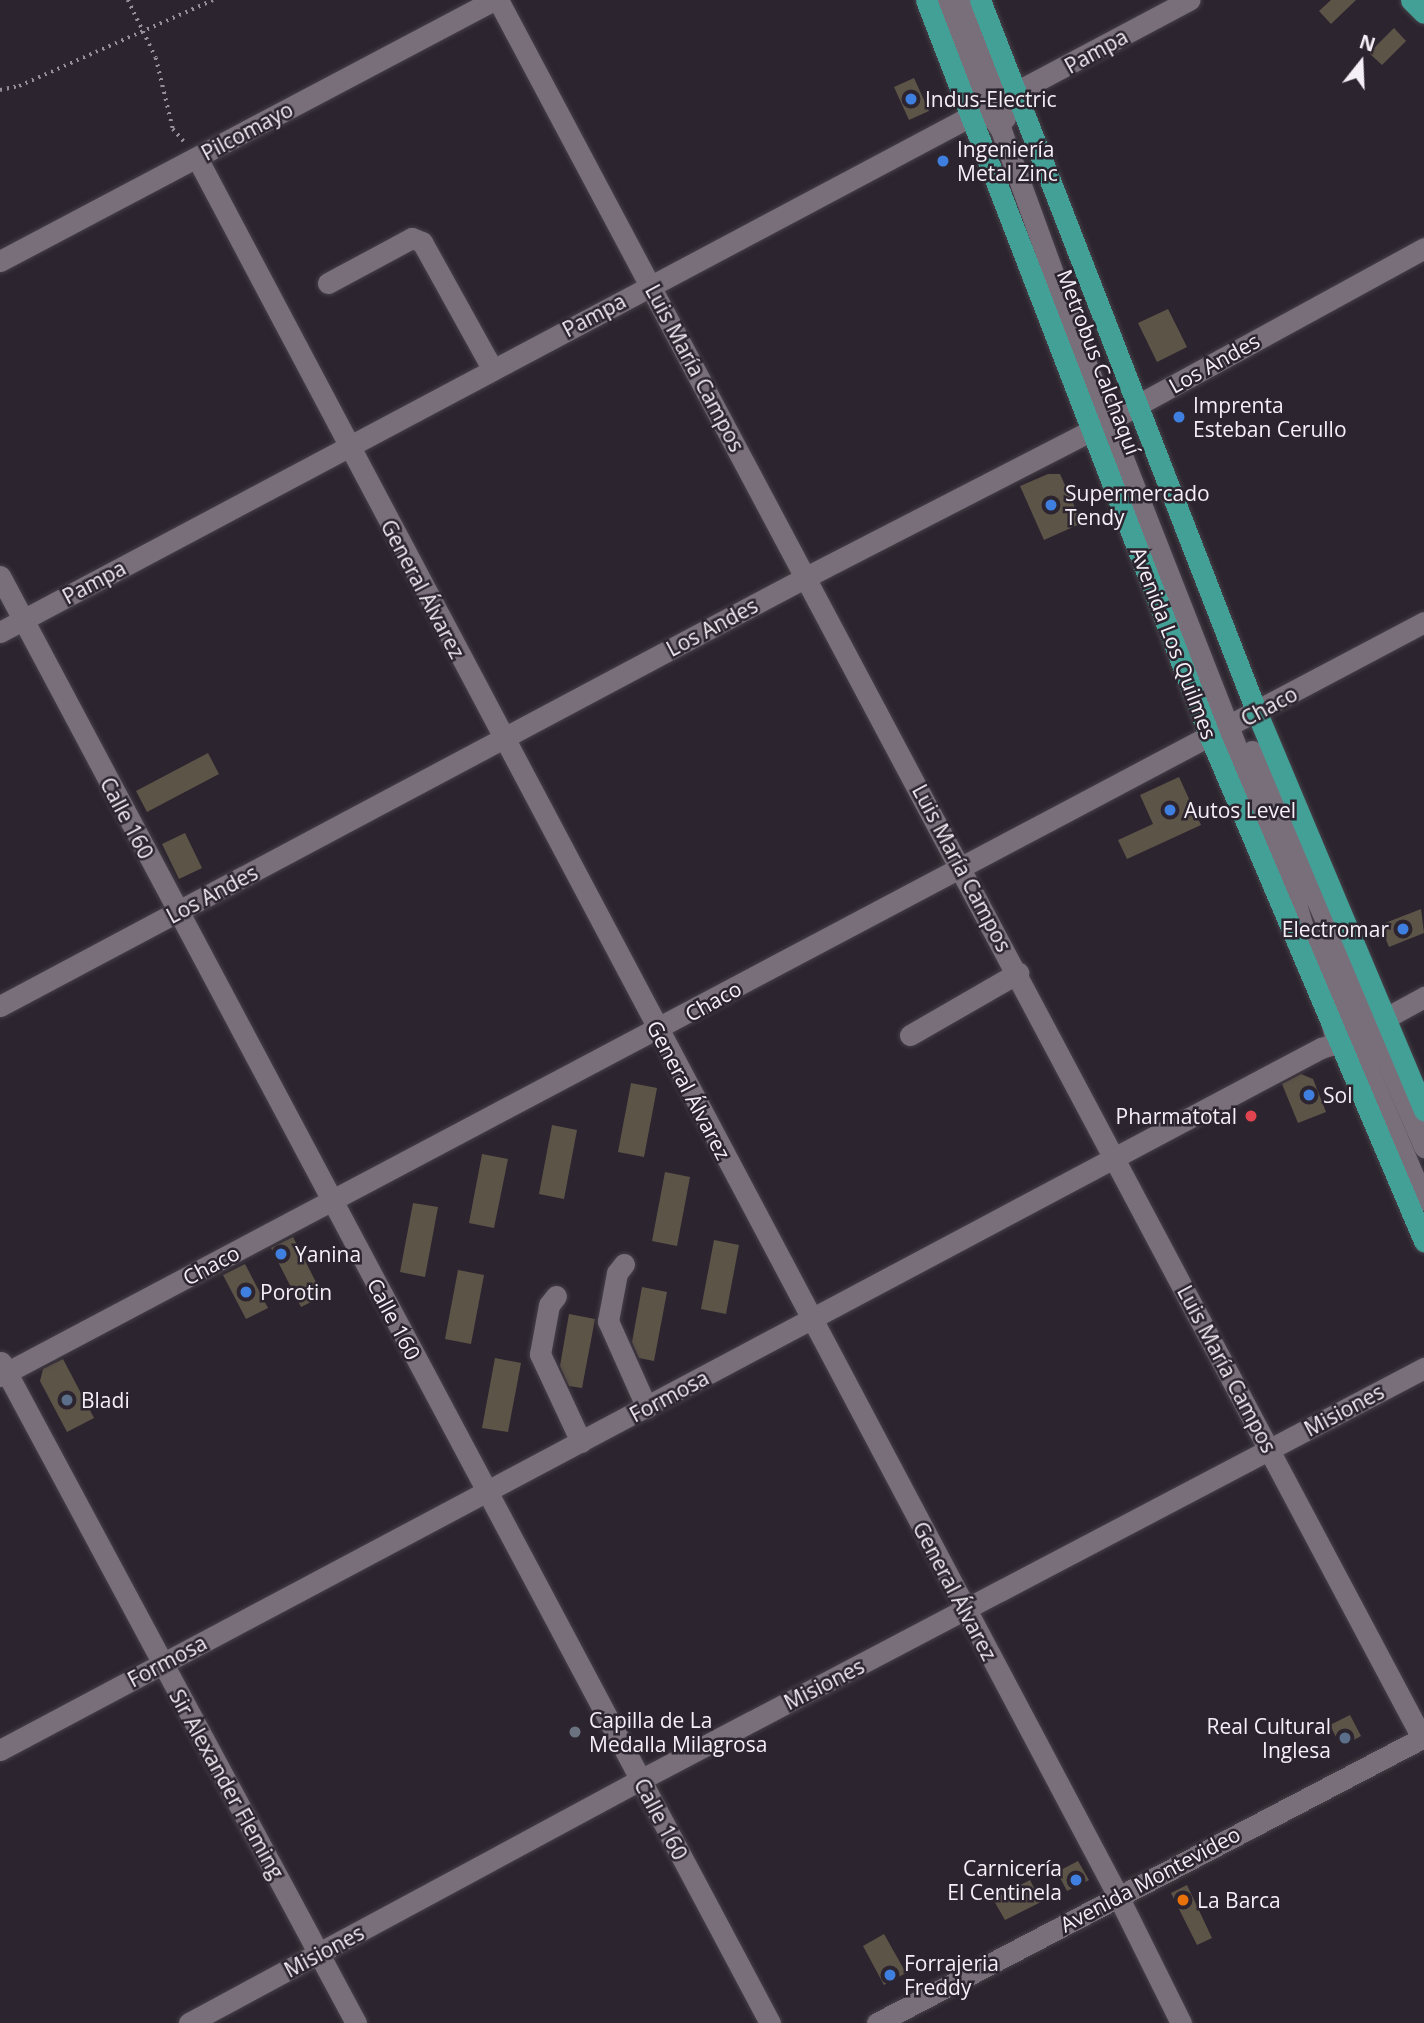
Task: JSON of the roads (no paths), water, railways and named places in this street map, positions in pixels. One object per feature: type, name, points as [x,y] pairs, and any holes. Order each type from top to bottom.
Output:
[{"type":"main road","name":"Avenida Los Quilmes","points":[[926,0],[994,107],[1140,404],[1242,720],[1384,1019],[1424,1110]]},
{"type":"main road","name":"Avenida Los Quilmes","points":[[980,0],[994,107],[1108,422],[1210,737],[1337,1043],[1424,1241]]},
{"type":"main road","points":[[1411,0],[1424,13]]},
{"type":"street","name":"Pilcomayo","points":[[0,261],[496,0]]},
{"type":"street","name":"Luis María Campos","points":[[496,0],[808,576],[1423,1737]]},
{"type":"street","name":"Metrobus Calchaquí","points":[[941,0],[994,107]]},
{"type":"street","name":"Metrobus Calchaquí","points":[[961,0],[994,107],[1108,422],[1242,720],[1424,1147]]},
{"type":"street","name":"Pampa","points":[[0,632],[651,285],[994,107],[1189,0]]},
{"type":"street","name":"General Álvarez","points":[[197,158],[502,741],[1118,1896],[1181,2023]]},
{"type":"street","points":[[328,283],[412,238],[422,242],[493,369]]},
{"type":"street","name":"Los Andes","points":[[0,1006],[808,576],[1108,422],[1424,248]]},
{"type":"street","name":"Calle 160","points":[[0,576],[770,2023]]},
{"type":"street","name":"Chaco","points":[[2,1369],[333,1202],[1424,622]]},
{"type":"street","name":"Metrobus Calchaquí","points":[[1242,720],[1337,1043]]},
{"type":"street","name":"Metrobus Calchaquí","points":[[1292,890],[1424,1200]]},
{"type":"street","points":[[911,1035],[1018,972]]},
{"type":"street","points":[[1384,1019],[1424,998]]},
{"type":"street","name":"Formosa","points":[[0,1750],[485,1491],[648,1408],[1115,1157],[1337,1043]]},
{"type":"street","points":[[624,1264],[617,1273],[608,1321],[648,1408]]},
{"type":"street","points":[[556,1296],[549,1305],[540,1354],[581,1442]]},
{"type":"street","name":"Misiones","points":[[189,2023],[640,1780],[1424,1368]]},
{"type":"street","name":"Sir Alexander Fleming","points":[[2,1369],[356,2023]]},
{"type":"street","name":"Avenida Montevideo","points":[[877,2023],[1423,1737]]},
{"type":"place","name":"Indus-Electric","points":[[911,99]]},
{"type":"place","name":"Ingeniería Metal Zinc","points":[[943,161]]},
{"type":"place","name":"Imprenta Esteban Cerullo","points":[[1179,417]]},
{"type":"place","name":"Supermercado Tendy","points":[[1051,505]]},
{"type":"place","name":"Autos Level","points":[[1170,810]]},
{"type":"place","name":"Electromar","points":[[1403,929]]},
{"type":"place","name":"Sol","points":[[1309,1095]]},
{"type":"place","name":"Pharmatotal","points":[[1251,1116]]},
{"type":"place","name":"Yanina","points":[[281,1254]]},
{"type":"place","name":"Porotin","points":[[246,1292]]},
{"type":"place","name":"Bladi","points":[[67,1400]]},
{"type":"place","name":"Capilla de La Medalla Milagrosa","points":[[575,1732]]},
{"type":"place","name":"Real Cultural Inglesa","points":[[1345,1738]]},
{"type":"place","name":"Carnicería El Centinela","points":[[1076,1880]]},
{"type":"place","name":"La Barca","points":[[1183,1900]]},
{"type":"place","name":"Forrajeria Freddy","points":[[890,1975]]}]
